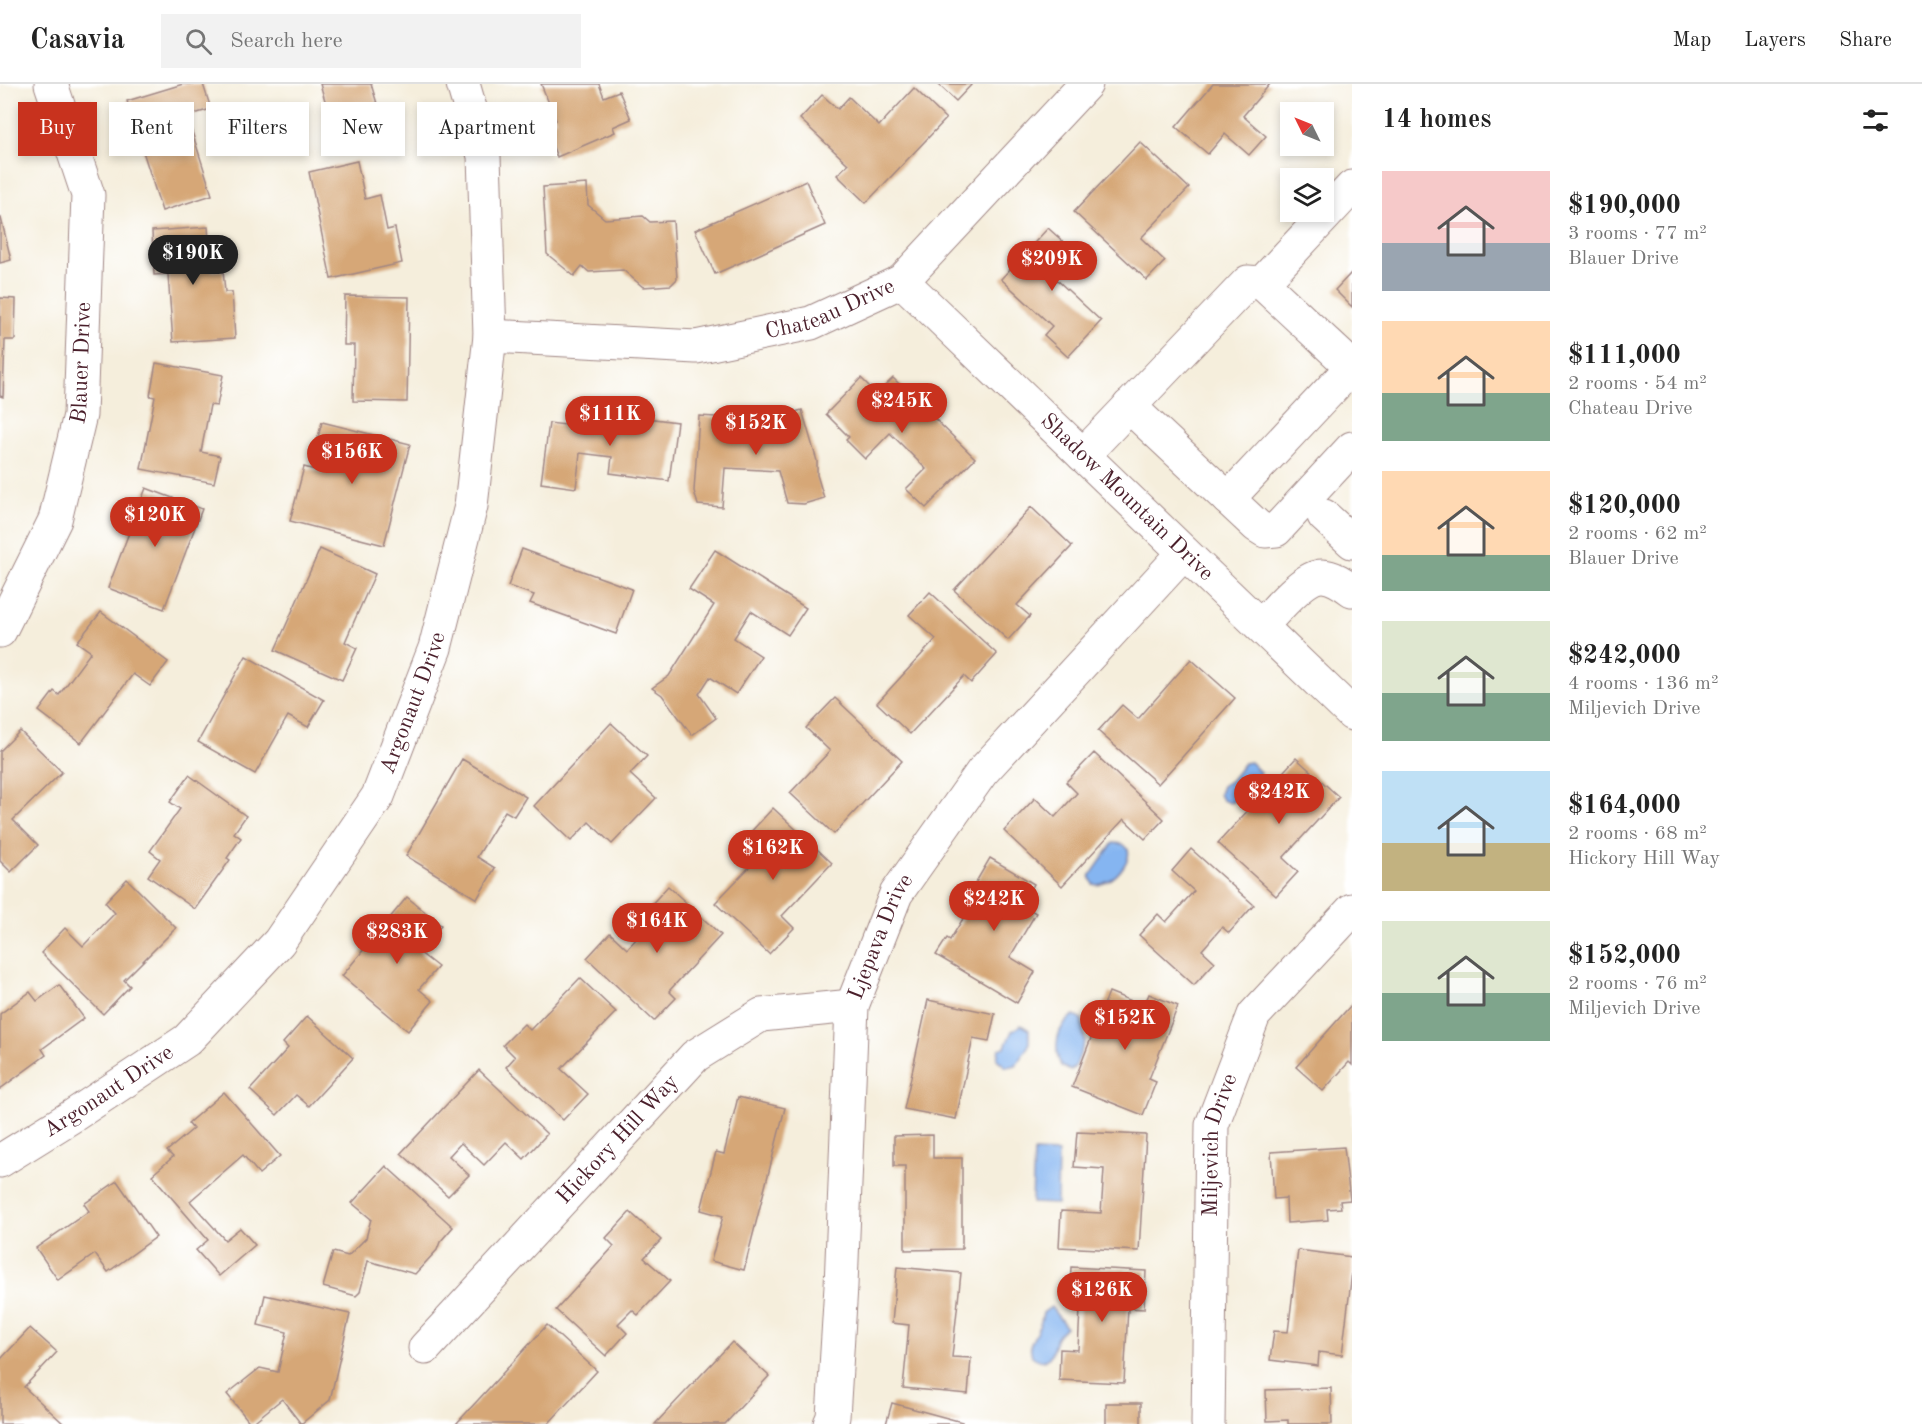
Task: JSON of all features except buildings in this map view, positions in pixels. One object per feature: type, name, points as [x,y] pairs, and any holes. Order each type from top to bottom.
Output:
[{"type":"street","name":"Blauer Drive","points":[[0,632],[55,520],[80,415],[88,195],[51,84]]},
{"type":"street","name":"Argonaut Drive","points":[[0,1161],[187,1040],[279,942],[378,796],[435,648],[471,506],[490,336],[484,156],[464,84]]},
{"type":"street","name":"Chateau Drive","points":[[490,336],[696,347],[811,323],[902,281],[1086,84]]},
{"type":"street","points":[[1262,283],[1352,187]]},
{"type":"street","name":"Shadow Mountain Drive","points":[[902,281],[1352,714]]},
{"type":"street","points":[[1083,455],[1248,282],[1262,283],[1352,367],[1228,499]]},
{"type":"street","points":[[1129,406],[1265,531],[1275,530],[1352,448]]},
{"type":"street","points":[[1324,516],[1352,542]]},
{"type":"street","name":"Ljepava Drive","points":[[830,1424],[833,1417],[840,1298],[852,1006],[896,894],[982,772],[1184,553]]},
{"type":"street","points":[[1261,626],[1303,584],[1322,576],[1341,582],[1352,590]]},
{"type":"street","name":"Miljevich Drive","points":[[1208,1424],[1212,1125],[1254,1016],[1352,910]]},
{"type":"street","name":"Hickory Hill Way","points":[[425,1348],[695,1056],[761,1015],[852,1006]]},
{"type":"water","points":[[1250,762],[1260,772],[1243,797],[1230,803],[1222,800],[1219,794],[1222,786],[1231,780],[1244,763]]},
{"type":"water","points":[[1113,843],[1124,845],[1128,850],[1124,866],[1109,880],[1101,884],[1093,884],[1090,876]]},
{"type":"water","points":[[1074,1015],[1082,1020],[1085,1041],[1076,1065],[1071,1071],[1061,1066],[1057,1045],[1063,1025]]},
{"type":"water","points":[[1021,1025],[1029,1030],[1029,1045],[1016,1065],[1006,1067],[997,1059],[999,1049],[1005,1047],[1012,1031]]},
{"type":"water","points":[[1034,1152],[1058,1153],[1057,1204],[1032,1203]]},
{"type":"water","points":[[1051,1307],[1066,1327],[1057,1337],[1049,1357],[1043,1361],[1032,1356],[1030,1346],[1043,1313]]}]
